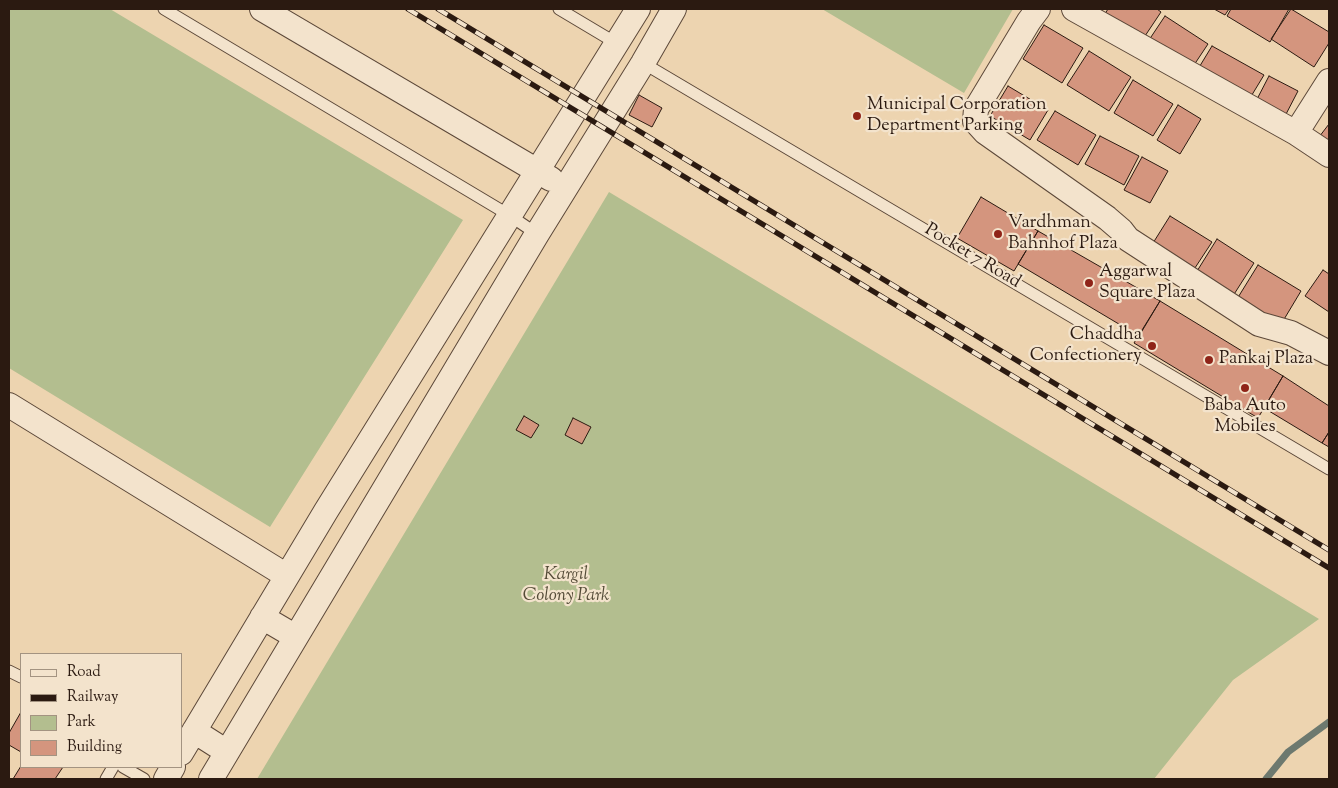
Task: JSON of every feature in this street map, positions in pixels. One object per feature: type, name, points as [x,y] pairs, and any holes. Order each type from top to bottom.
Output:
[{"type":"street","points":[[262,9],[565,188]]},
{"type":"street","points":[[182,751],[326,511],[638,9]]},
{"type":"street","points":[[211,779],[674,9]]},
{"type":"street","points":[[1038,9],[976,109],[975,121],[985,132],[1106,218],[1128,239],[1259,324],[1291,333],[1329,353]]},
{"type":"street","points":[[1074,9],[1296,133],[1329,155]]},
{"type":"street","name":"Pocket 7 Road","points":[[616,43],[643,63]]},
{"type":"street","points":[[1296,133],[1329,80]]},
{"type":"street","points":[[9,405],[287,576]]},
{"type":"street","points":[[262,617],[296,638]]},
{"type":"street","points":[[194,731],[228,752]]},
{"type":"street","points":[[166,779],[172,768]]},
{"type":"lane","points":[[164,9],[509,215],[537,234]]},
{"type":"lane","points":[[559,9],[616,43]]},
{"type":"lane","name":"Pocket 7 Road","points":[[643,63],[1329,469]]},
{"type":"lane","points":[[9,670],[20,676]]},
{"type":"lane","points":[[106,779],[112,768]]},
{"type":"lane","points":[[125,768],[144,779]]},
{"type":"green space","points":[[9,9],[110,9],[463,220],[270,527],[9,368]]},
{"type":"green space","points":[[822,9],[1013,9],[964,93]]},
{"type":"green space","name":"Kargil Colony Park","points":[[609,192],[1319,619],[1233,680],[1154,779],[257,779]]},
{"type":"building","points":[[1108,9],[1157,9],[1161,12],[1141,42],[1103,17]]},
{"type":"building","points":[[1214,9],[1229,9],[1225,15]]},
{"type":"building","points":[[1231,9],[1289,9],[1270,42],[1227,16]]},
{"type":"building","points":[[1291,9],[1329,32],[1329,43],[1314,67],[1271,39]]},
{"type":"building","points":[[1165,16],[1208,44],[1192,68],[1149,40]]},
{"type":"building","points":[[1044,25],[1083,48],[1062,83],[1023,59]]},
{"type":"building","points":[[1212,46],[1264,75],[1247,103],[1195,74]]},
{"type":"building","points":[[1089,51],[1131,77],[1109,111],[1067,85]]},
{"type":"building","points":[[1269,76],[1298,91],[1284,118],[1255,103]]},
{"type":"building","points":[[1133,80],[1173,104],[1153,136],[1114,113]]},
{"type":"building","points":[[1008,86],[1048,110],[1030,140],[990,116]]},
{"type":"building","points":[[639,95],[662,108],[652,127],[629,115]]},
{"type":"building","points":[[1178,105],[1201,119],[1180,154],[1157,140]]},
{"type":"building","points":[[1055,111],[1096,135],[1078,165],[1037,140]]},
{"type":"building","points":[[1329,124],[1329,151],[1316,141]]},
{"type":"building","points":[[1100,136],[1139,156],[1124,185],[1085,164]]},
{"type":"building","points":[[1142,157],[1168,171],[1150,203],[1124,190]]},
{"type":"building","name":"Vardhman Bahnhof Plaza","points":[[981,197],[1038,231],[1014,271],[957,238]]},
{"type":"building","points":[[1170,216],[1212,242],[1189,277],[1148,251]]},
{"type":"building","name":"Aggarwal Square Plaza","points":[[1038,231],[1160,301],[1139,336],[1018,264]]},
{"type":"building","points":[[1217,239],[1254,263],[1231,299],[1194,276]]},
{"type":"building","points":[[1258,265],[1301,291],[1280,326],[1237,299]]},
{"type":"building","points":[[1323,270],[1329,274],[1329,312],[1305,296]]},
{"type":"building","name":"Pankaj Plaza","points":[[1160,301],[1283,376],[1258,418],[1134,343]]},
{"type":"building","points":[[1283,376],[1329,406],[1329,432],[1322,443],[1264,408]]},
{"type":"building","points":[[524,416],[539,425],[531,438],[516,430]]},
{"type":"building","points":[[573,418],[591,427],[582,444],[565,435]]},
{"type":"building","points":[[1329,432],[1329,447],[1322,443]]},
{"type":"building","points":[[20,714],[20,751],[9,745],[9,733]]},
{"type":"building","points":[[20,768],[62,768],[55,779],[13,779]]},
{"type":"waterway","points":[[1266,779],[1288,752],[1329,722]]},
{"type":"railway","points":[[408,9],[1329,568]]},
{"type":"railway","points":[[438,9],[1329,550]]},
{"type":"place","name":"Municipal Corporation Department Parking","points":[[857,116]]},
{"type":"place","name":"Vardhman Bahnhof Plaza","points":[[998,234]]},
{"type":"place","name":"Aggarwal Square Plaza","points":[[1089,283]]},
{"type":"place","name":"Chaddha Confectionery","points":[[1152,346]]},
{"type":"place","name":"Pankaj Plaza","points":[[1209,360]]},
{"type":"place","name":"Baba Auto Mobiles","points":[[1245,388]]}]
